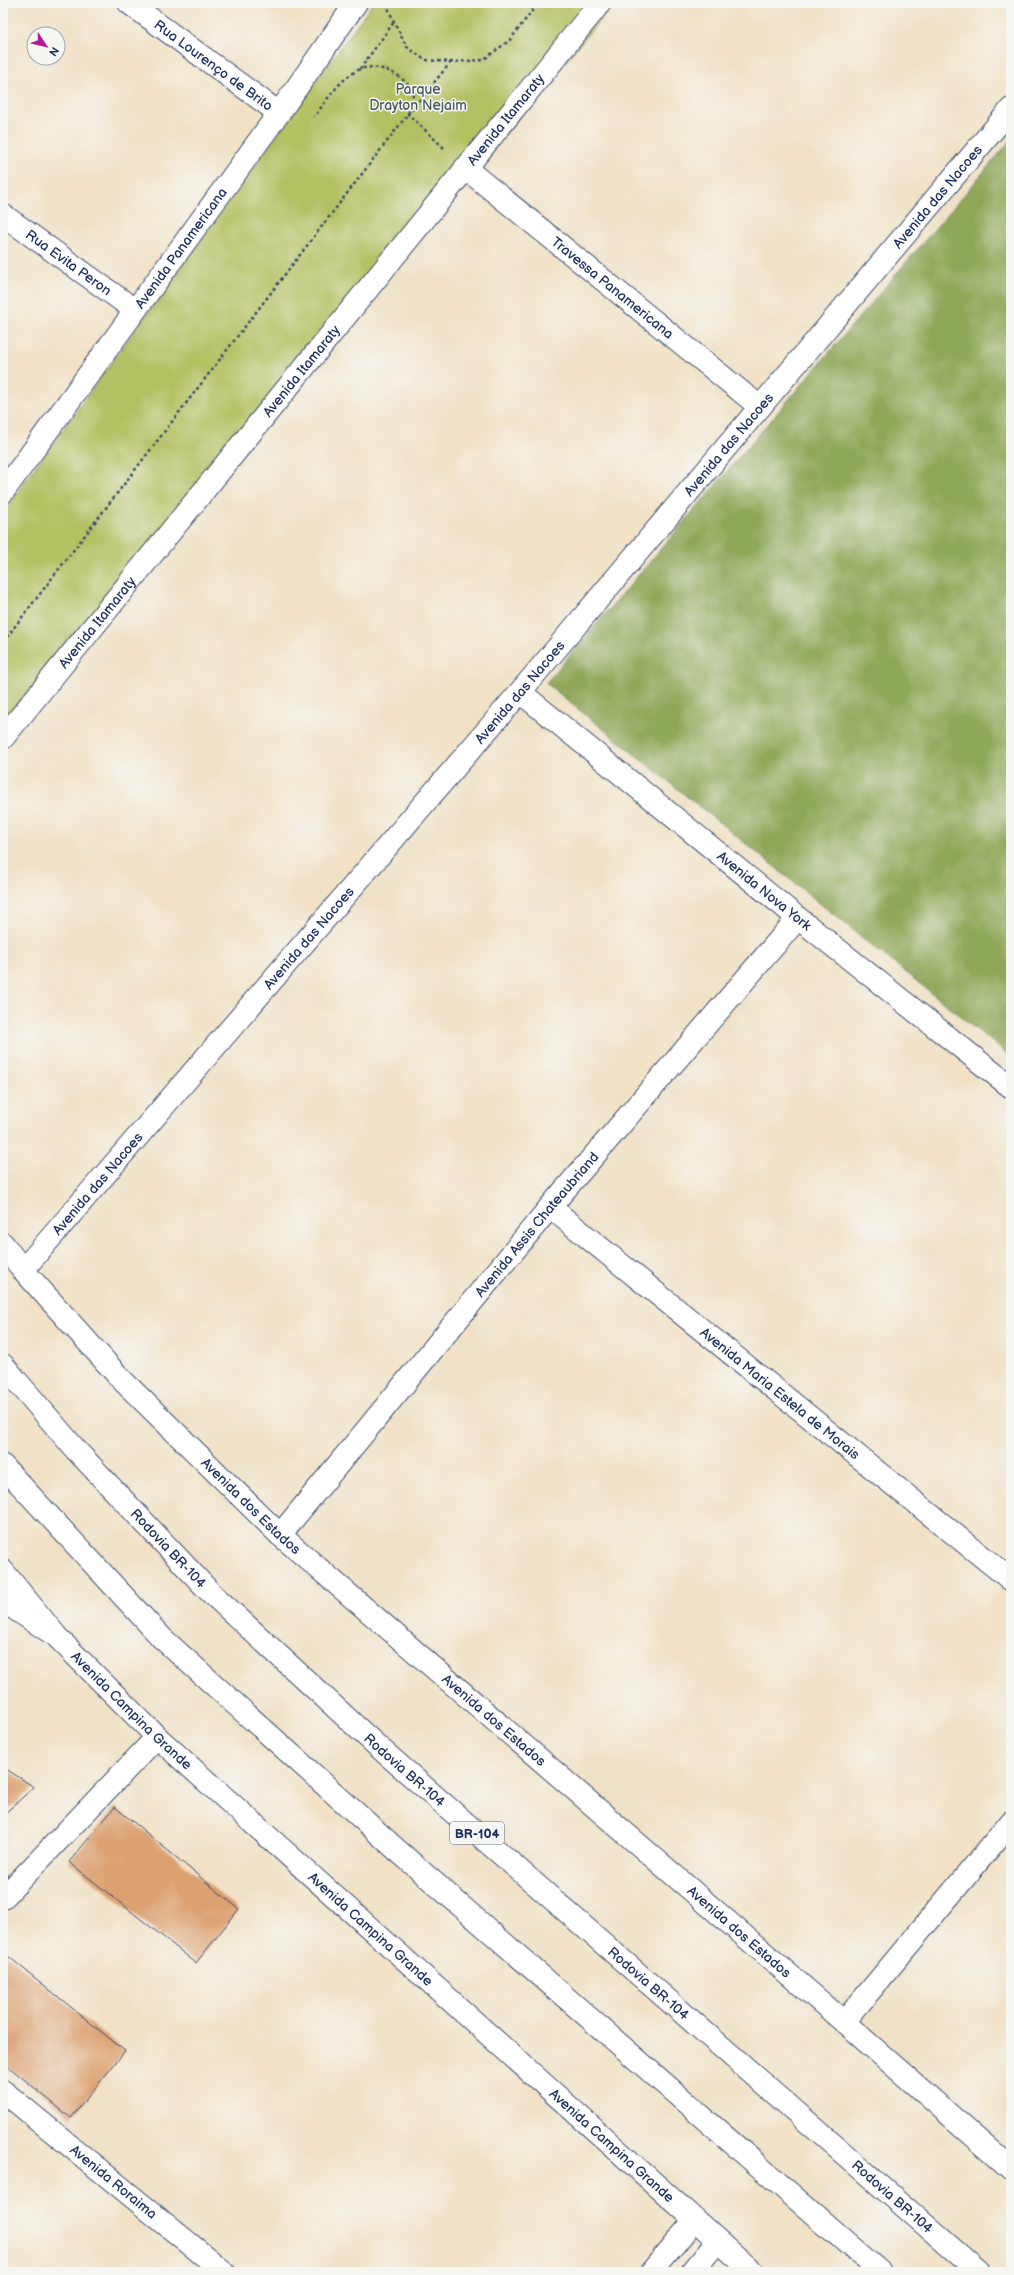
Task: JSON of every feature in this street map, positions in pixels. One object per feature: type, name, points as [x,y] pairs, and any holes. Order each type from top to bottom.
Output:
[{"type":"main road","name":"Rua Lourenço de Brito","points":[[128,3],[280,113]]},
{"type":"main road","name":"Avenida Panamericana","points":[[3,492],[280,113],[356,3]]},
{"type":"main road","name":"Avenida Itamaraty","points":[[3,738],[600,3]]},
{"type":"main road","name":"Avenida das Nacoes","points":[[23,1270],[520,692],[1011,109]]},
{"type":"main road","name":"Travessa Panamericana","points":[[465,168],[760,407]]},
{"type":"main road","name":"Rua Evita Peron","points":[[3,215],[135,310]]},
{"type":"main road","name":"Avenida Nova York","points":[[520,692],[798,918],[1011,1087]]},
{"type":"main road","name":"Avenida Assis Chateaubriand","points":[[280,1535],[550,1207],[798,918]]},
{"type":"main road","name":"Avenida Maria Estela de Morais","points":[[550,1207],[1011,1580]]},
{"type":"main road","name":"Avenida dos Estados","points":[[3,1244],[23,1270],[121,1379],[280,1535],[844,2022],[1011,2169]]},
{"type":"main road","name":"Rodovia BR-104","points":[[3,1365],[76,1450],[214,1596],[374,1744],[979,2272]]},
{"type":"main road","points":[[3,1466],[162,1638],[398,1850],[880,2272]]},
{"type":"main road","name":"Avenida Campina Grande","points":[[3,1570],[57,1637],[157,1737],[753,2272]]},
{"type":"main road","points":[[3,1601],[57,1637]]},
{"type":"main road","points":[[3,1898],[157,1737]]},
{"type":"main road","points":[[844,2022],[1011,1822]]},
{"type":"main road","name":"Avenida Roraima","points":[[3,2091],[224,2272]]},
{"type":"main road","points":[[651,2272],[694,2220]]},
{"type":"main road","points":[[692,2272],[718,2241]]},
{"type":"path","points":[[386,3],[394,22],[408,47],[425,60],[451,62],[483,60],[510,40],[538,3]]},
{"type":"path","points":[[312,121],[340,82],[359,70],[394,22]]},
{"type":"path","points":[[3,642],[408,114],[451,62]]},
{"type":"path","points":[[359,70],[376,67],[397,76],[409,85],[414,98],[408,114]]},
{"type":"path","points":[[408,114],[465,168]]},
{"type":"path","points":[[3,527],[8,520]]},
{"type":"green space","name":"Parque Drayton Nejaim","points":[[373,3],[614,3],[3,741],[3,512]]},
{"type":"green space","points":[[1011,140],[1011,1057],[546,683]]},
{"type":"building","points":[[3,1767],[34,1787],[3,1815]]},
{"type":"building","points":[[115,1807],[239,1909],[196,1963],[69,1862]]},
{"type":"building","points":[[3,1952],[125,2051],[71,2118],[3,2062]]}]
